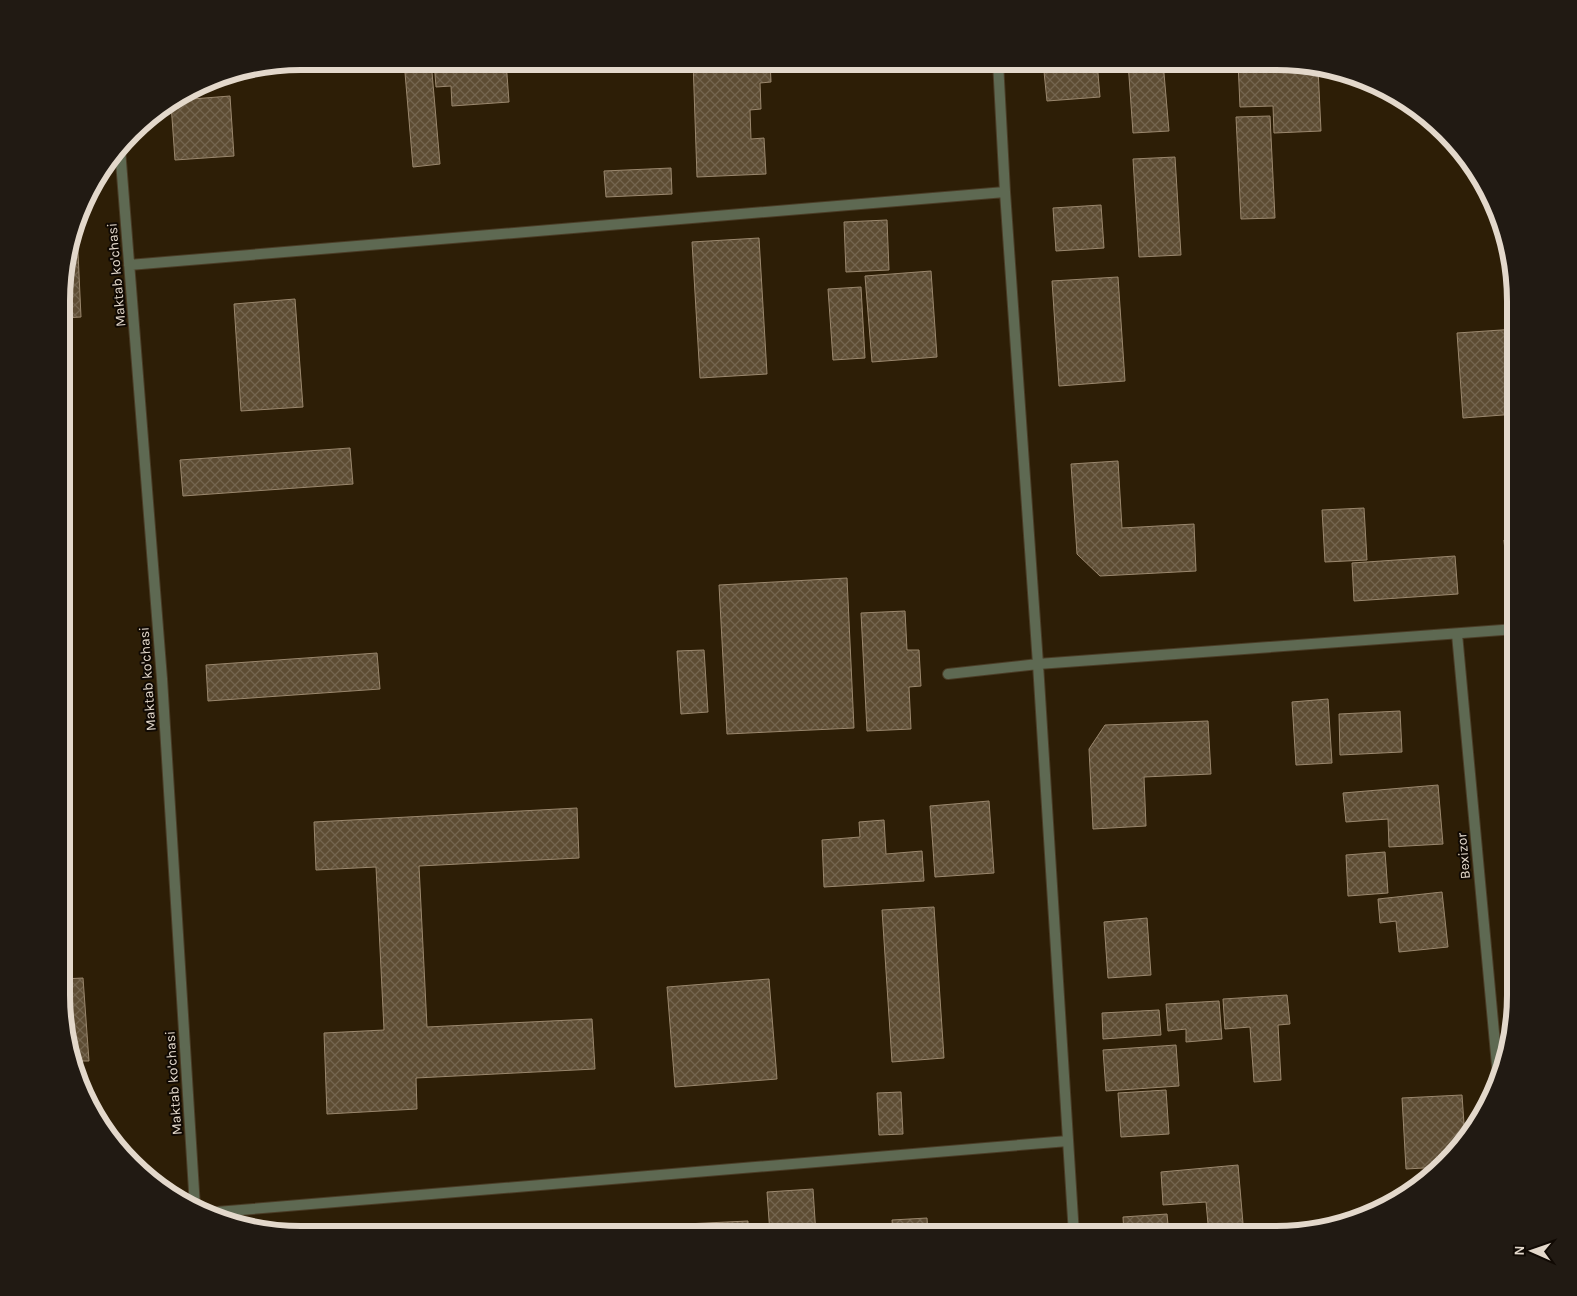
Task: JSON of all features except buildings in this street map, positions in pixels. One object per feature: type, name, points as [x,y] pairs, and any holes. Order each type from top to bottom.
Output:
[{"type":"street","points":[[998,70],[1073,1226]]},
{"type":"street","name":"Maktab ko'chasi","points":[[121,157],[162,679],[195,1200]]},
{"type":"street","points":[[129,265],[1005,192]]},
{"type":"street","points":[[948,674],[1038,664],[1507,630]]},
{"type":"street","name":"Bexizor","points":[[1456,634],[1497,1063]]},
{"type":"street","points":[[221,1212],[1068,1142]]}]
